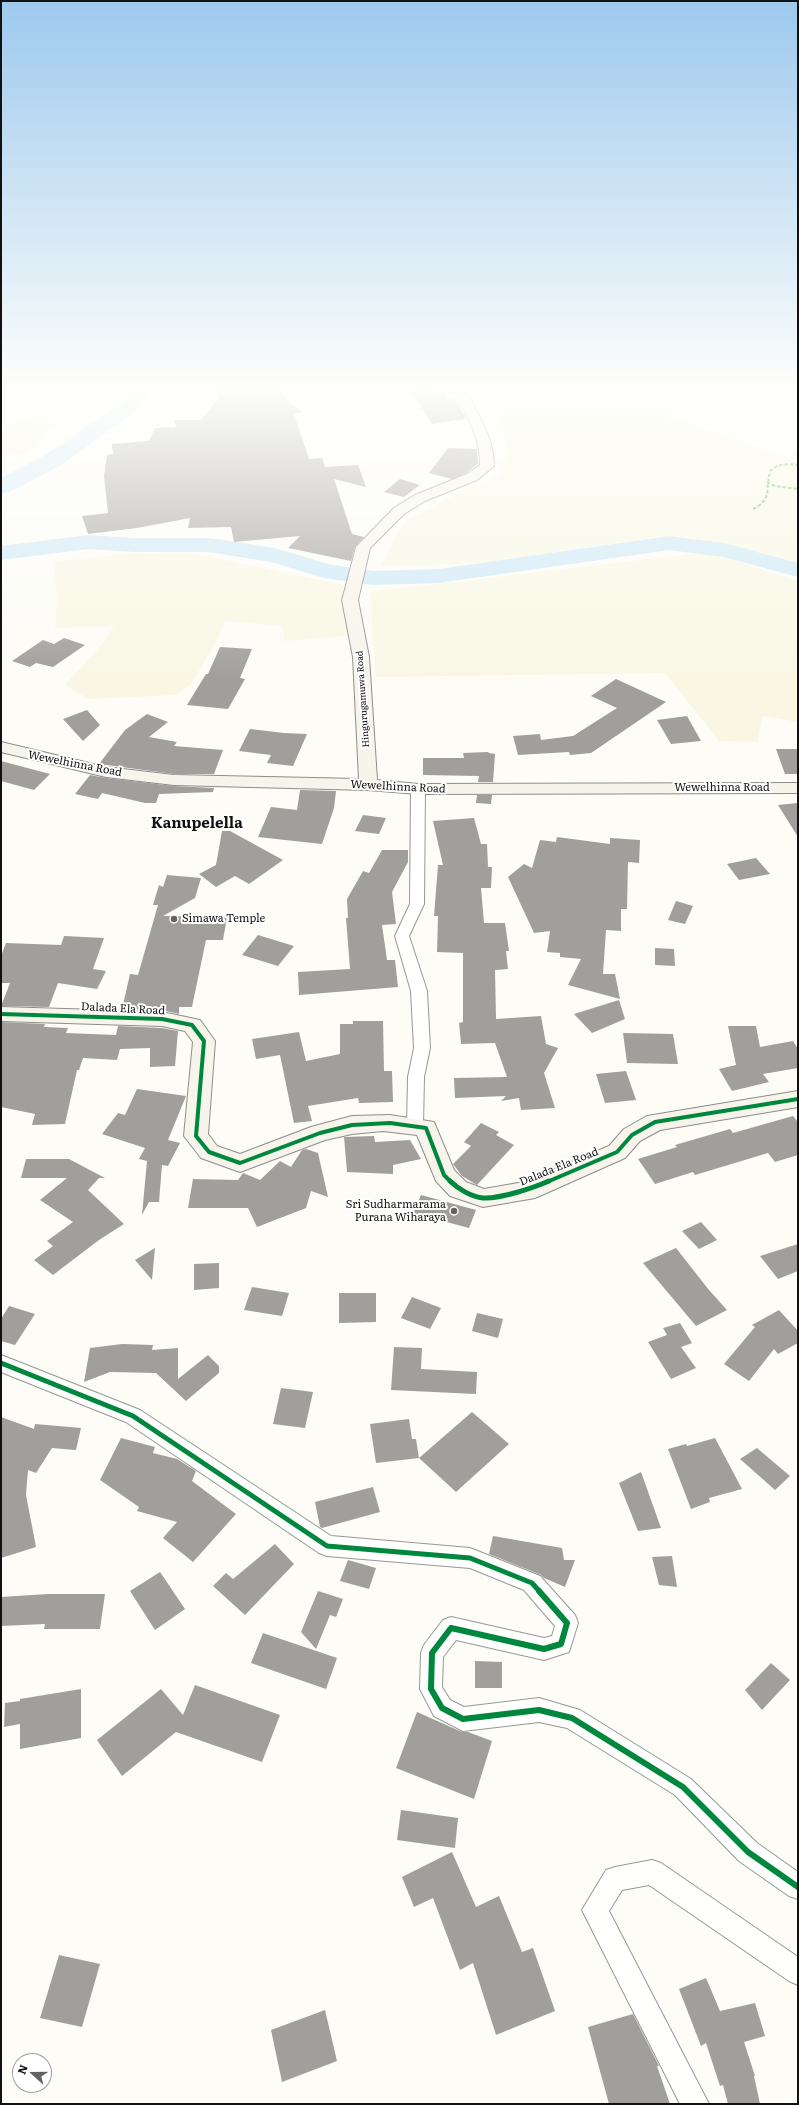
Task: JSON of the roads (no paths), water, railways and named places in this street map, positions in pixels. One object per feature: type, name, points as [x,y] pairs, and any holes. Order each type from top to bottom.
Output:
[{"type":"street","name":"Hingurugamuwa Road","points":[[368,785],[361,657],[350,600],[351,591],[363,562],[363,547],[399,511],[420,498],[457,483]]},
{"type":"street","name":"Wewelhinna Road","points":[[1,747],[106,772],[174,780],[368,785],[418,789],[798,788]]},
{"type":"street","points":[[415,1126],[416,1077],[422,1048],[419,992],[402,936],[417,904],[418,789]]},
{"type":"street","name":"Dalada Ela Road","points":[[1,1014],[162,1018],[192,1025],[204,1041],[196,1136],[209,1152],[240,1163],[334,1129],[369,1123],[415,1126],[426,1128],[444,1175],[458,1189],[483,1198],[527,1191],[617,1152],[632,1135],[655,1122],[798,1099]]},
{"type":"street","points":[[1,1363],[133,1416],[327,1546],[470,1558],[532,1583],[567,1623],[561,1644],[544,1648],[451,1628],[432,1653],[431,1689],[442,1708],[463,1719],[540,1710],[572,1718],[684,1787],[748,1852],[798,1887]]},
{"type":"street","points":[[696,2104],[595,1910],[615,1879],[652,1872],[798,1972]]},
{"type":"waterway","points":[[1,487],[8,483]]},
{"type":"waterway","points":[[1,553],[89,542],[134,545],[209,545],[275,555],[324,571],[373,578],[403,578],[439,576],[669,543],[724,550],[798,570]]},
{"type":"place","name":"Simawa Temple","points":[[174,919]]},
{"type":"place","name":"Sri Sudharmarama Purana Wiharaya","points":[[454,1211]]},
{"type":"district","name":"Kanupelella","points":[[197,824]]}]
